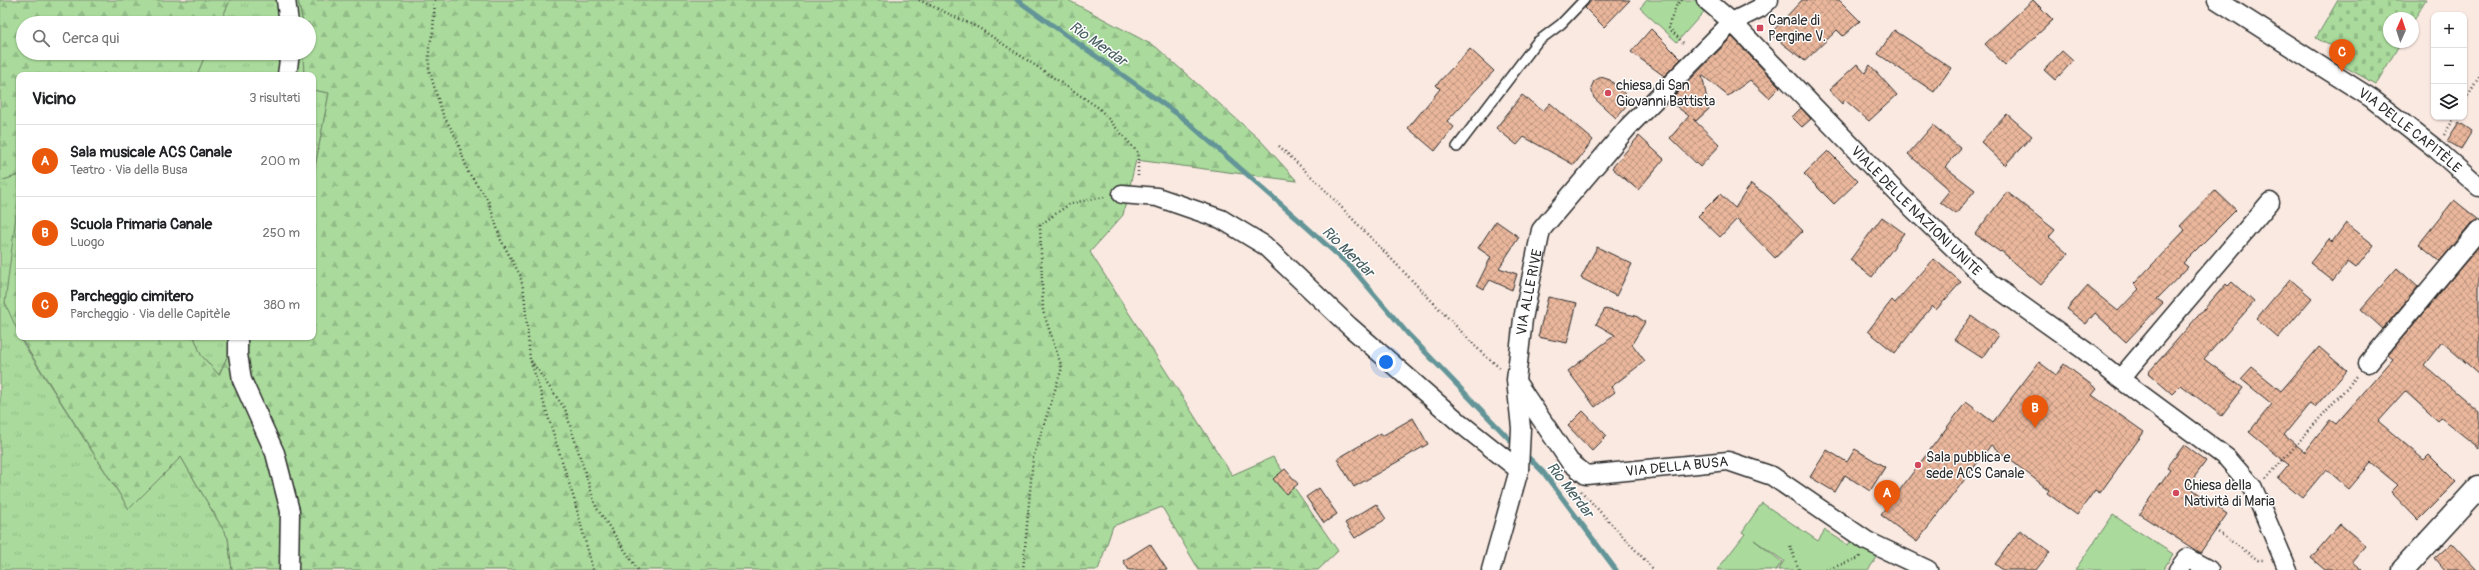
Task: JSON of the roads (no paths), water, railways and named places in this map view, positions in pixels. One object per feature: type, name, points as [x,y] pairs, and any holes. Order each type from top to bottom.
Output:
[{"type":"street","points":[[286,0],[288,16]]},
{"type":"street","name":"VIALE DELLE NAZIONI UNITE","points":[[1706,0],[1732,22],[1903,199],[1990,283],[2084,350],[2120,379],[2226,458],[2253,488],[2288,570]]},
{"type":"street","name":"VIA ALLE RIVE","points":[[1491,570],[1519,462],[1520,436],[1516,380],[1523,319],[1541,230],[1629,126],[1732,22],[1760,8],[1769,0]]},
{"type":"street","name":"VIA DELLE CAPITÈLE","points":[[2217,0],[2371,98],[2436,149],[2479,187]]},
{"type":"street","points":[[287,72],[289,60]]},
{"type":"street","points":[[1130,195],[1157,197],[1221,219],[1264,245],[1349,326],[1460,423],[1519,462]]},
{"type":"street","points":[[2120,379],[2270,202]]},
{"type":"street","points":[[2368,363],[2479,230]]},
{"type":"street","points":[[238,340],[238,354],[242,380],[275,453],[290,511],[288,570]]},
{"type":"street","name":"VIA DELLA BUSA","points":[[1516,380],[1570,462],[1586,475],[1728,461],[1772,476],[1867,541],[1928,570]]},
{"type":"street","points":[[2403,570],[2479,487]]},
{"type":"street","points":[[2178,570],[2187,558],[2210,570]]},
{"type":"lane","points":[[1457,146],[1537,42],[1561,24],[1584,0]]},
{"type":"waterway","name":"Rio Merdar","points":[[1017,0],[1183,118],[1300,221],[1351,267],[1408,334],[1515,445]]},
{"type":"waterway","name":"Rio Merdar","points":[[1524,453],[1543,472],[1616,570]]},
{"type":"place","name":"Canale di Pergine V.","points":[[1760,28]]},
{"type":"place","name":"Parcheggio cimitero","points":[[2342,72]]},
{"type":"place","name":"chiesa di San Giovanni Battista","points":[[1608,93]]},
{"type":"place","name":"Scuola Primaria Canale","points":[[2035,428]]},
{"type":"place","name":"Sala pubblica e sede ACS Canale","points":[[1918,465]]},
{"type":"place","name":"Chiesa della Natività di Maria","points":[[2176,493]]},
{"type":"place","name":"Sala musicale ACS Canale","points":[[1887,513]]}]
